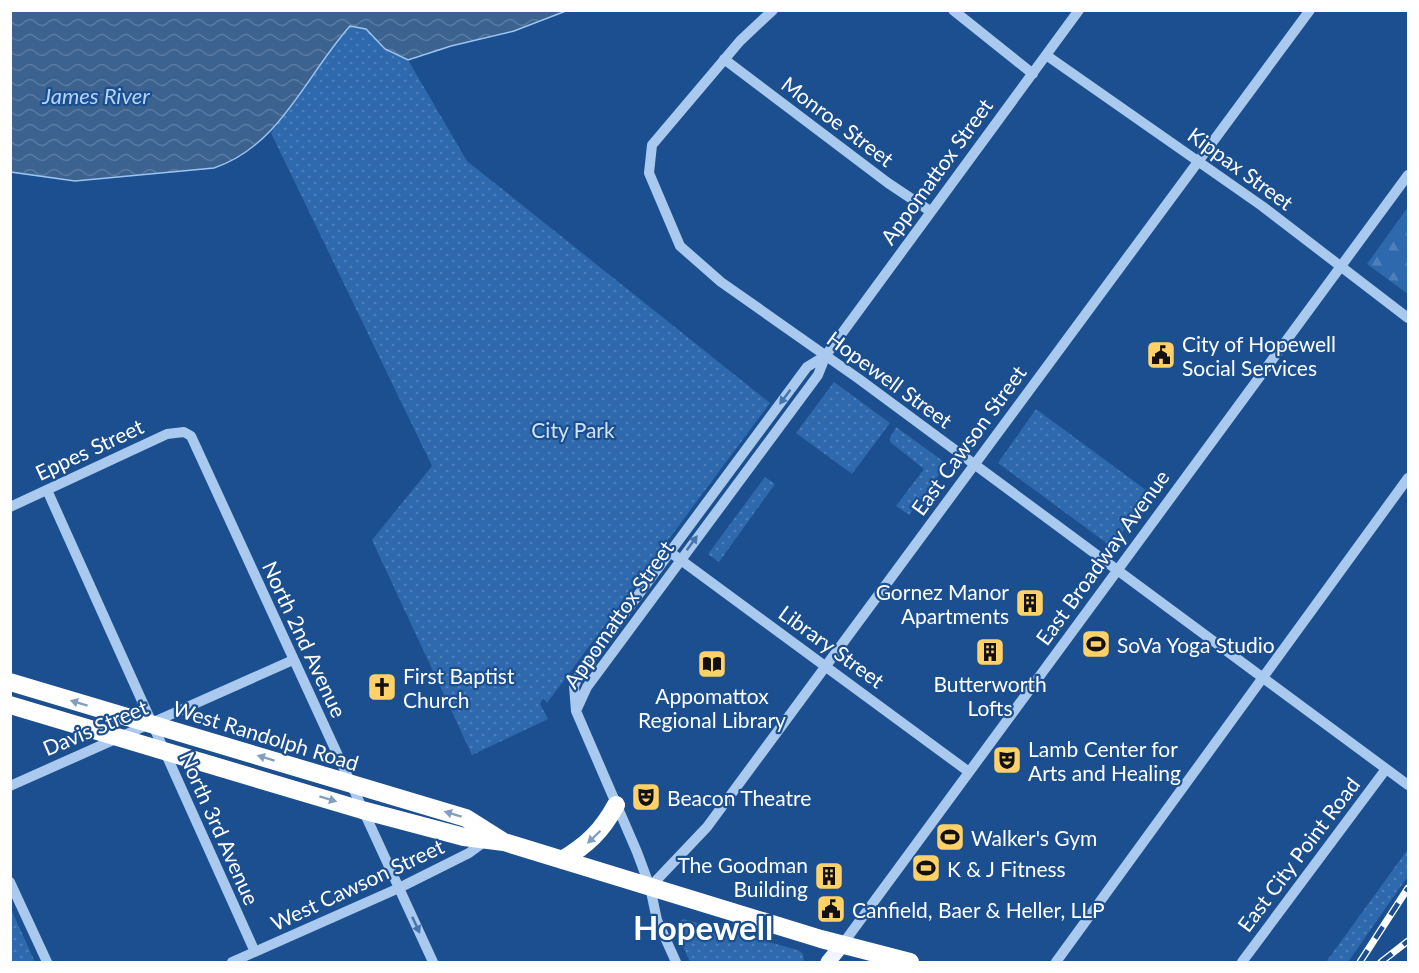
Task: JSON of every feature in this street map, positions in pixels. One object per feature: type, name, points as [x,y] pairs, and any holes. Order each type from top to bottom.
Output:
[{"type":"highway","name":"West Randolph Road","points":[[10,682],[466,818],[494,839]]},
{"type":"highway","name":"West Randolph Road","points":[[10,705],[362,810],[494,839],[842,945],[910,963]]},
{"type":"highway","points":[[562,860],[585,846],[603,829],[616,805]]},
{"type":"main road","name":"East Broadway Avenue","points":[[828,963],[842,945]]},
{"type":"street","name":"Hopewell Street","points":[[773,10],[724,59],[652,145],[649,172],[659,201],[680,246],[702,267],[1408,785]]},
{"type":"street","points":[[953,10],[1033,74]]},
{"type":"street","name":"Appomattox Street","points":[[616,805],[576,711],[574,686],[579,675],[818,375],[826,356],[1079,10]]},
{"type":"street","name":"East Cawson Street","points":[[650,887],[707,827],[1310,10]]},
{"type":"street","name":"Kippax Street","points":[[1046,55],[1199,161],[1408,318]]},
{"type":"street","name":"Monroe Street","points":[[724,59],[930,212]]},
{"type":"street","name":"East Broadway Avenue","points":[[842,945],[1408,175]]},
{"type":"street","name":"Eppes Street","points":[[10,507],[167,434],[184,432]]},
{"type":"street","name":"North 2nd Avenue","points":[[184,432],[195,442],[433,963]]},
{"type":"street","points":[[1056,963],[1408,478]]},
{"type":"street","name":"North 3rd Avenue","points":[[47,490],[255,952]]},
{"type":"street","name":"Library Street","points":[[676,556],[969,772]]},
{"type":"street","name":"Davis Street","points":[[11,783],[152,724],[293,660]]},
{"type":"street","name":"East City Point Road","points":[[1242,963],[1386,769]]},
{"type":"street","points":[[616,805],[650,887],[651,902],[657,920],[676,963]]},
{"type":"street","name":"West Cawson Street","points":[[232,963],[399,888],[494,839]]},
{"type":"street","points":[[10,882],[47,963]]},
{"type":"green space","name":"City Park","points":[[350,26],[366,29],[385,49],[408,60],[467,161],[770,403],[547,703],[543,698],[540,704],[548,719],[472,755],[372,540],[432,466],[271,133],[332,47]]},
{"type":"green space","points":[[1408,207],[1408,294],[1367,264]]},
{"type":"green space","points":[[834,382],[890,423],[852,474],[796,433]]},
{"type":"green space","points":[[1036,409],[1150,493],[1112,547],[998,463]]},
{"type":"green space","points":[[896,427],[947,464],[909,515],[896,506],[924,469],[890,442]]},
{"type":"green space","points":[[765,477],[775,484],[719,562],[708,554]]},
{"type":"green space","points":[[1408,849],[1408,876],[1348,962],[1326,962]]},
{"type":"green space","points":[[11,909],[35,962],[11,962]]},
{"type":"green space","points":[[683,919],[798,950],[803,954],[804,962],[690,962],[676,931],[678,923]]},
{"type":"water","name":"James River","points":[[11,10],[566,11],[514,31],[451,46],[408,60],[385,49],[366,29],[350,26],[274,126],[237,158],[214,168],[75,181],[11,172]]},
{"type":"railway","points":[[1360,962],[1408,888]]},
{"type":"railway","points":[[1381,962],[1408,941]]},
{"type":"place","name":"City of Hopewell Social Services","points":[[1161,355]]},
{"type":"place","name":"Gornez Manor Apartments","points":[[1030,603]]},
{"type":"place","name":"SoVa Yoga Studio","points":[[1096,644]]},
{"type":"place","name":"Butterworth Lofts","points":[[990,652]]},
{"type":"place","name":"Appomattox Regional Library","points":[[712,664]]},
{"type":"place","name":"First Baptist Church","points":[[382,687]]},
{"type":"place","name":"Lamb Center for Arts and Healing","points":[[1007,760]]},
{"type":"place","name":"Beacon Theatre","points":[[646,797]]},
{"type":"place","name":"Walker's Gym","points":[[950,837]]},
{"type":"place","name":"K & J Fitness","points":[[926,868]]},
{"type":"place","name":"The Goodman Building","points":[[829,876]]},
{"type":"place","name":"Canfield, Baer & Heller, LLP","points":[[831,909]]},
{"type":"district","name":"Hopewell","points":[[703,927]]}]
